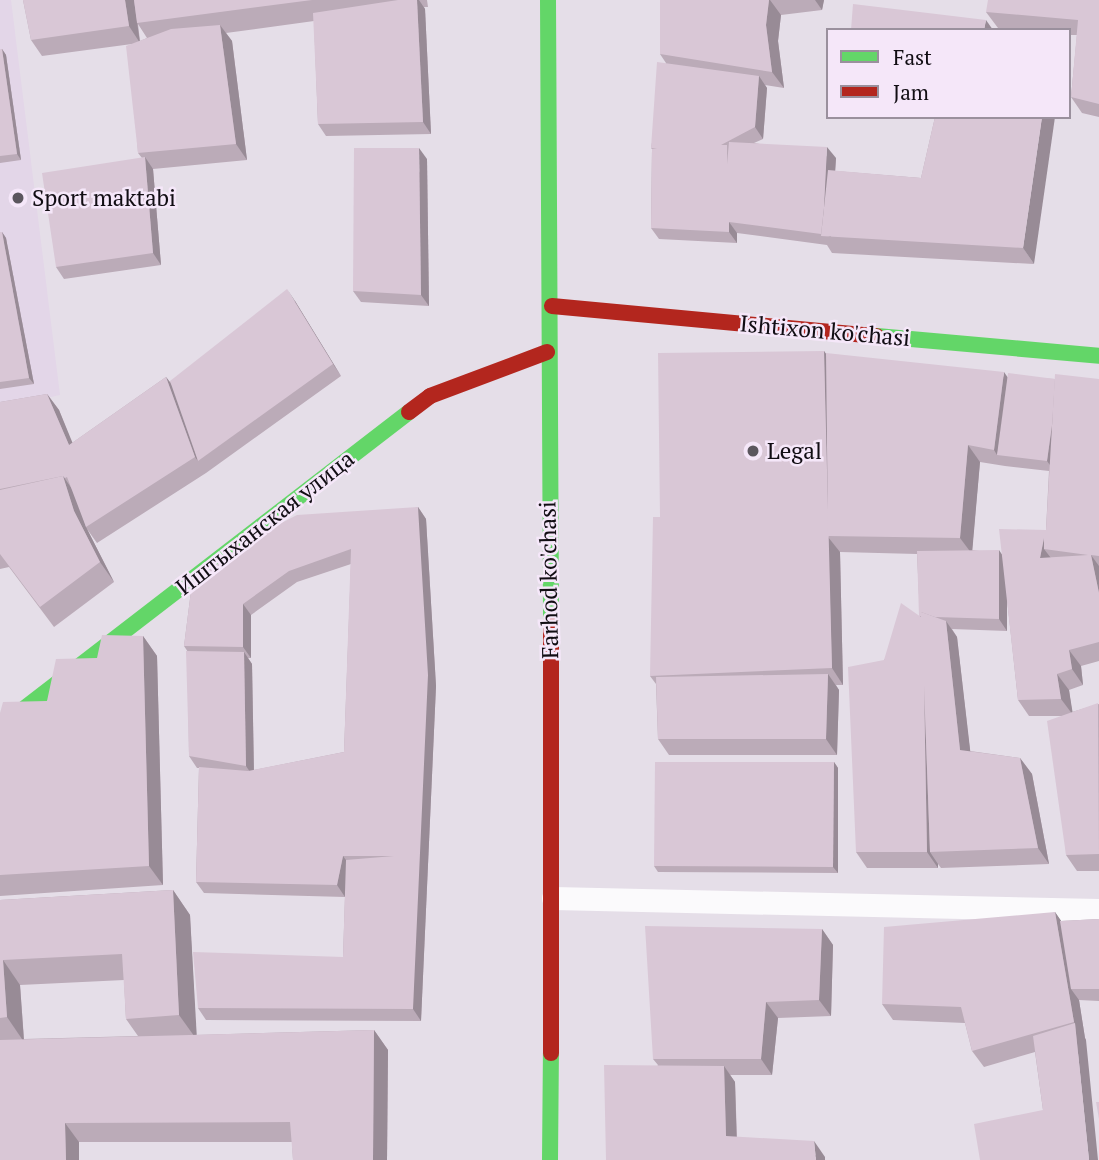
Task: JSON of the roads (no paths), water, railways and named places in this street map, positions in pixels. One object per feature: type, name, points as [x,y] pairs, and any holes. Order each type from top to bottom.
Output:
[{"type":"street","name":"Farhod ko'chasi","points":[[548,0],[552,306],[547,352],[553,898],[550,1160]]},
{"type":"street","name":"Ishtixon ko'chasi","points":[[552,306],[1099,356]]},
{"type":"street","name":"Иштыханская улица","points":[[0,726],[430,396],[547,352]]},
{"type":"lane","points":[[553,898],[1099,910]]},
{"type":"place","name":"Sport maktabi","points":[[18,198]]},
{"type":"place","name":"Legal","points":[[753,451]]}]
